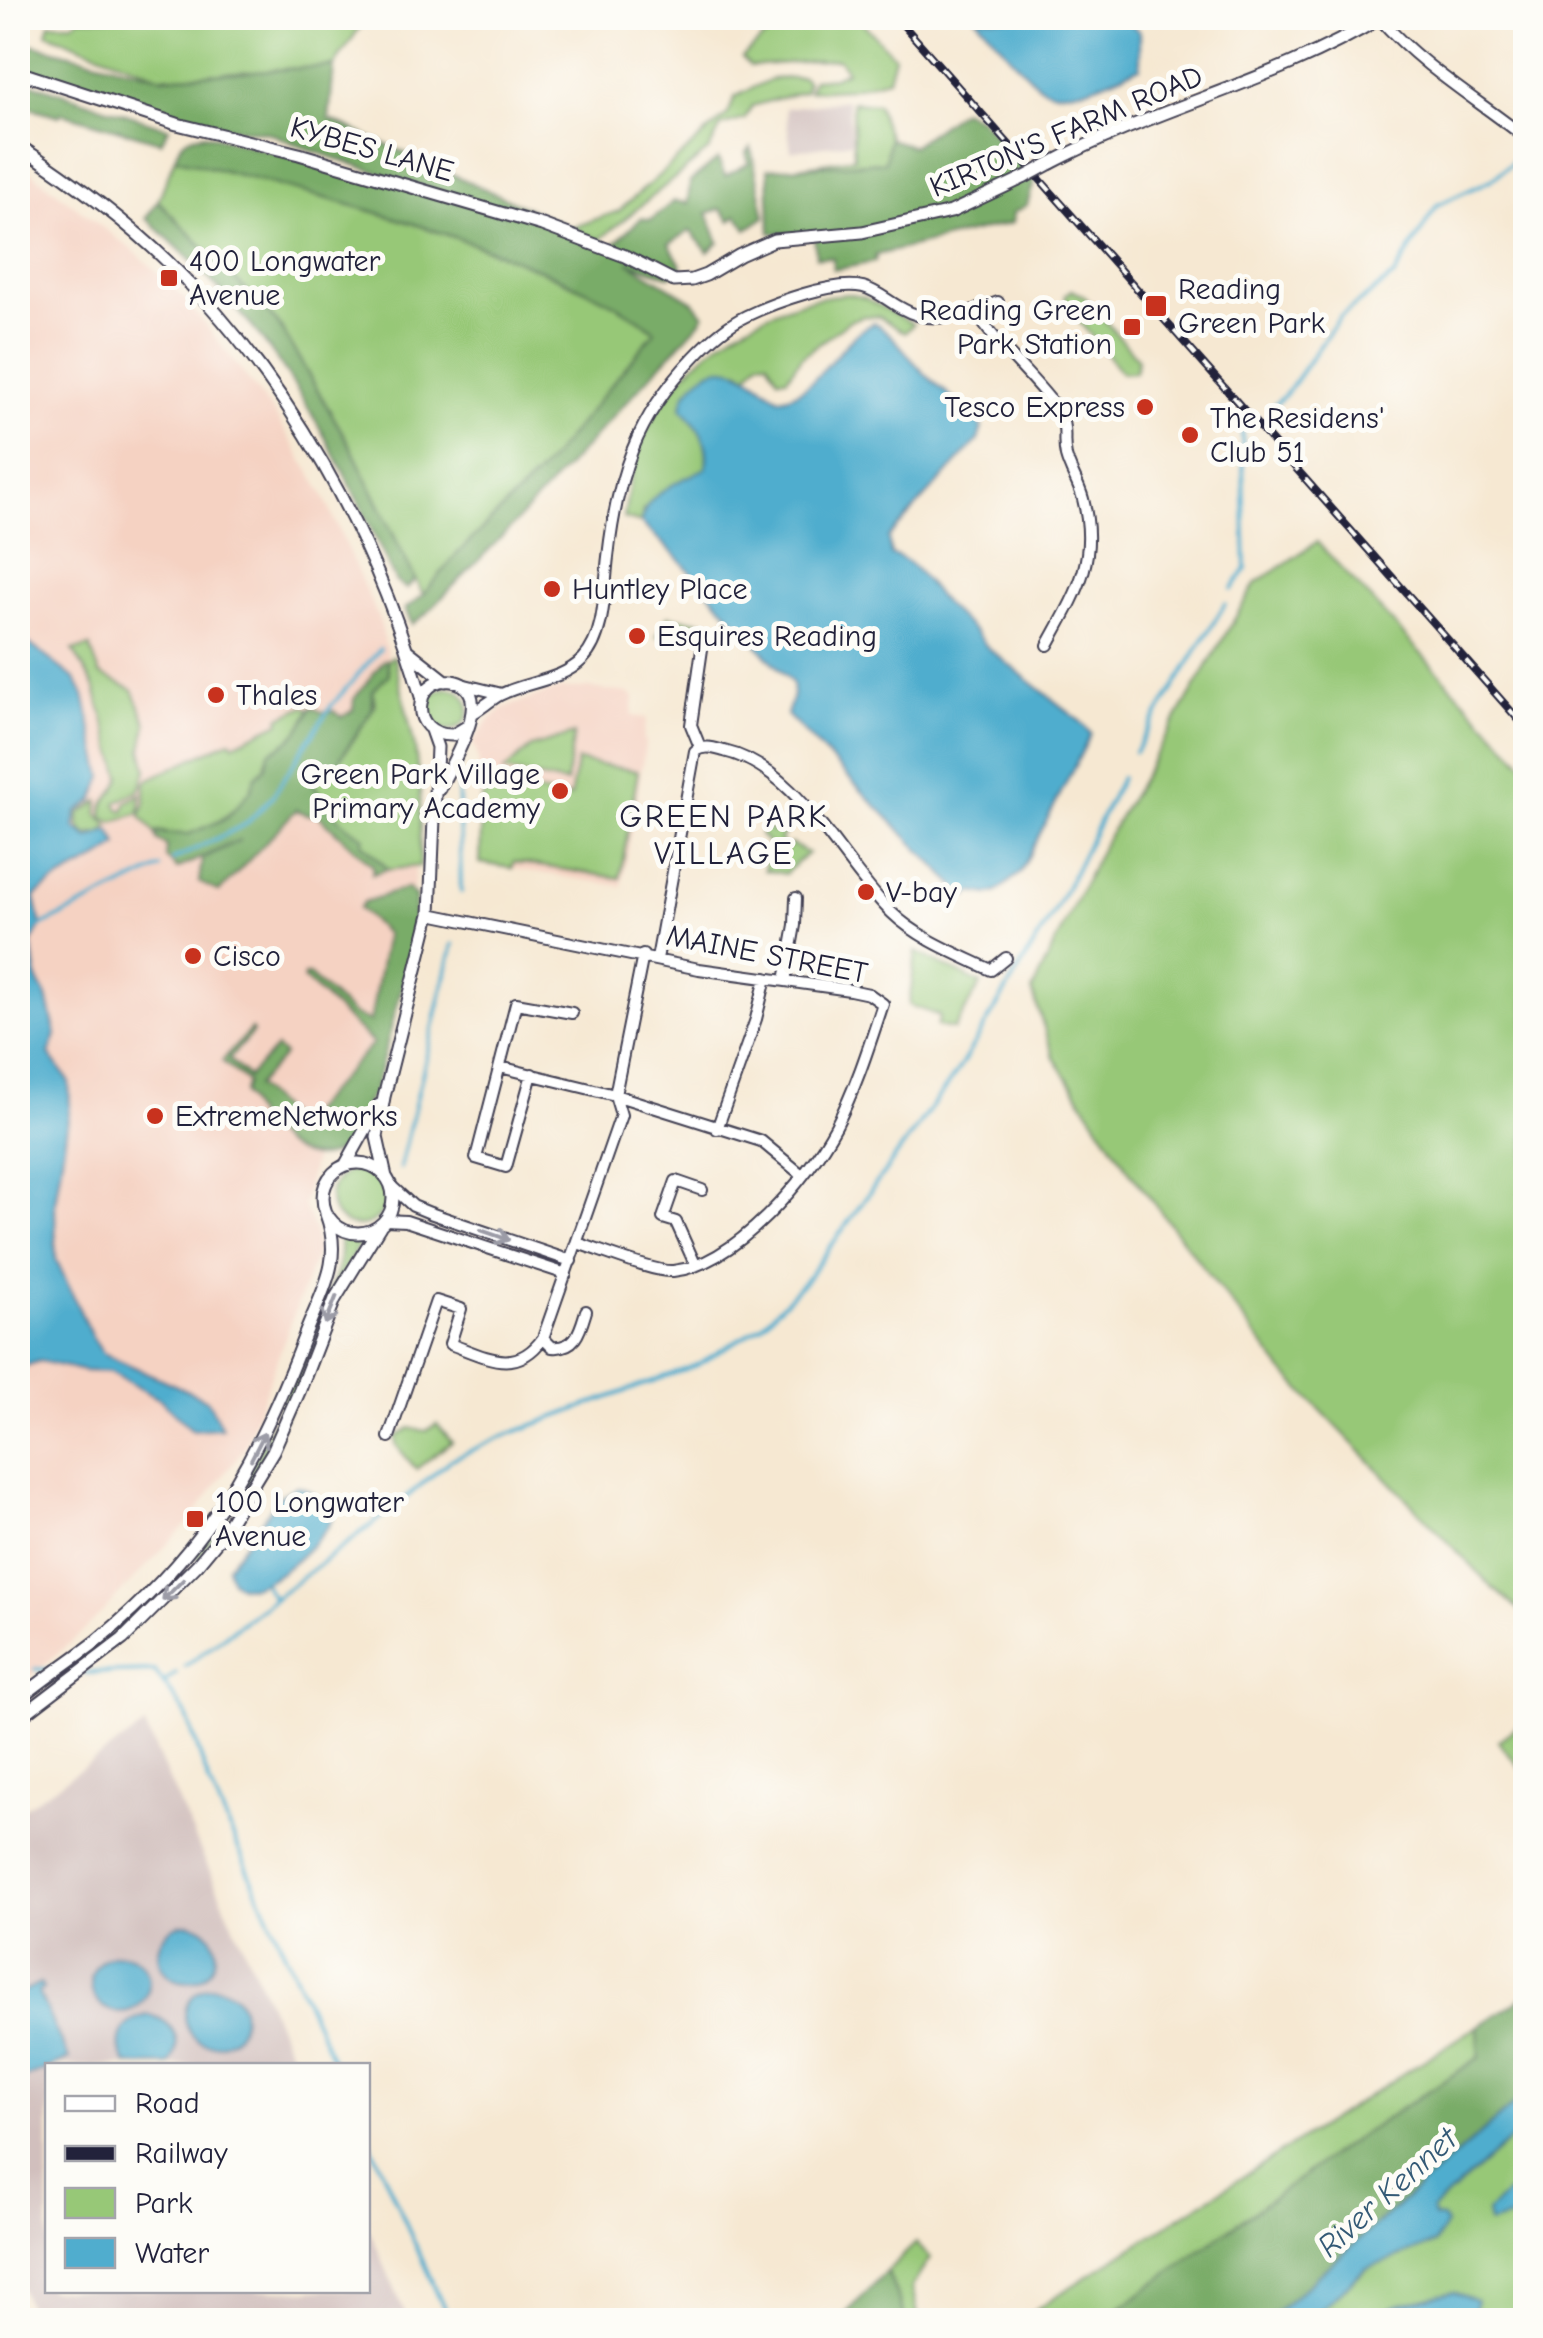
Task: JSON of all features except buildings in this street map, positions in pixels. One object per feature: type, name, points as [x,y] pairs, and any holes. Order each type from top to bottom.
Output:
[{"type":"street","points":[[1380,18],[1400,42],[1443,80],[1526,138]]},
{"type":"street","name":"KIRTON'S FARM ROAD","points":[[706,275],[762,244],[862,232],[951,212],[1093,140],[1292,64],[1380,18]]},
{"type":"street","name":"KYBES LANE","points":[[18,72],[177,124],[299,154],[542,225],[625,256],[674,281],[706,275]]},
{"type":"street","points":[[18,145],[65,176],[147,242],[252,357],[310,444],[352,520],[408,651],[422,700],[421,716],[437,747],[430,914],[377,1137],[392,1204],[334,1299],[291,1412],[241,1507],[197,1565],[106,1652],[18,1719]]},
{"type":"street","points":[[474,712],[502,694],[570,670],[584,658],[594,641],[601,613],[614,510],[627,460],[652,409],[681,371],[716,336],[746,316],[836,287],[860,286],[929,318],[998,302]]},
{"type":"street","points":[[975,310],[1058,411],[1068,437],[1066,456],[1084,501],[1088,526],[1086,569],[1079,590],[1048,645]]},
{"type":"street","points":[[700,747],[690,726],[702,649]]},
{"type":"street","points":[[408,651],[446,681],[502,694]]},
{"type":"street","points":[[422,700],[432,686],[446,681]]},
{"type":"street","points":[[437,795],[474,712],[472,696],[460,684]]},
{"type":"street","points":[[431,730],[453,735],[468,726]]},
{"type":"street","points":[[657,959],[695,751],[700,747],[739,754],[769,773],[819,822],[883,904],[906,925],[991,970],[1006,958]]},
{"type":"street","points":[[785,981],[796,898]]},
{"type":"street","name":"MAINE STREET","points":[[430,914],[657,959],[869,994],[882,1004],[853,1092],[834,1130],[802,1175],[755,1228],[732,1246],[670,1272],[577,1243]]},
{"type":"street","points":[[389,1437],[436,1301],[461,1309],[450,1344],[496,1360],[513,1361],[532,1354],[544,1338],[621,1116],[615,1095],[642,956]]},
{"type":"street","points":[[718,1129],[766,978]]},
{"type":"street","points":[[532,1074],[506,1167],[476,1158],[516,1003],[572,1013]]},
{"type":"street","points":[[500,1067],[615,1095],[761,1141],[802,1175]]},
{"type":"street","points":[[18,1700],[113,1626],[185,1554],[228,1499],[286,1387],[334,1258],[333,1232],[322,1200],[326,1182],[346,1164],[384,1097]]},
{"type":"street","points":[[346,1164],[370,1165],[413,1206],[571,1262]]},
{"type":"street","points":[[695,1264],[676,1222],[663,1218],[676,1181],[702,1190]]},
{"type":"street","points":[[326,1214],[347,1232],[406,1221],[566,1274]]},
{"type":"street","points":[[544,1338],[552,1347],[570,1344],[578,1336],[586,1312]]},
{"type":"shaded area","points":[[847,100],[852,142],[791,151],[785,108]]},
{"type":"shaded area","points":[[18,162],[140,256],[185,299],[272,410],[322,492],[380,622],[409,750],[416,863],[410,924],[350,1122],[316,1150],[303,1205],[314,1230],[317,1252],[244,1448],[187,1524],[84,1631],[18,1687]]},
{"type":"shaded area","name":"Green Park Village Primary Academy","points":[[560,689],[629,693],[634,697],[632,716],[647,718],[622,886],[480,863],[482,784],[475,739],[503,708]]},
{"type":"shaded area","points":[[145,1726],[295,2063],[45,2063],[45,2293],[370,2293],[370,2232],[408,2320],[34,2320],[18,2281],[18,1812]]},
{"type":"green space","points":[[80,18],[366,18],[334,66],[162,77],[47,33],[50,23],[73,23]]},
{"type":"green space","points":[[787,18],[858,18],[894,56],[888,79],[850,89],[809,91],[813,79],[847,71],[838,59],[750,66],[742,57]]},
{"type":"green space","points":[[18,41],[162,77],[334,66],[329,119],[612,246],[641,218],[651,220],[674,201],[688,203],[690,182],[718,159],[725,176],[749,163],[746,153],[751,148],[765,217],[747,229],[737,215],[731,221],[721,209],[707,213],[719,242],[708,252],[690,231],[669,244],[682,267],[670,276],[628,262],[694,302],[704,315],[700,322],[516,522],[412,624],[405,609],[540,472],[655,331],[590,292],[457,238],[175,158],[185,140],[206,134],[505,214],[269,133],[202,124],[18,67]]},
{"type":"green space","points":[[803,77],[807,82],[805,91],[752,106],[745,119],[721,126],[709,150],[599,240],[571,228],[619,211],[728,114],[735,97],[771,79]]},
{"type":"green space","points":[[18,79],[169,128],[161,142],[18,104]]},
{"type":"green space","points":[[852,102],[877,104],[889,139],[886,162],[798,167],[854,158]]},
{"type":"green space","points":[[962,110],[980,119],[1035,178],[1027,205],[1013,213],[1012,223],[876,255],[875,262],[839,269],[833,269],[833,258],[816,257],[814,234],[770,233],[768,169],[885,162],[889,139],[912,146]]},
{"type":"green space","points":[[175,158],[457,238],[590,292],[656,332],[540,472],[457,554],[423,595],[351,447],[278,323],[158,201]]},
{"type":"green space","points":[[158,201],[278,323],[351,447],[415,579],[407,589],[396,582],[334,454],[279,362],[232,303],[146,218]]},
{"type":"green space","points":[[1071,290],[1083,295],[1138,359],[1135,372],[1122,373],[1067,307],[1065,295]]},
{"type":"green space","points":[[848,294],[865,298],[913,324],[905,333],[879,317],[863,316],[849,321],[801,357],[787,378],[778,378],[768,361],[760,360],[748,375],[738,370],[682,408],[705,443],[706,469],[643,510],[641,523],[624,518],[638,451],[652,419],[694,364],[750,323],[814,299]]},
{"type":"green space","points":[[1317,542],[1525,765],[1525,1614],[1493,1588],[1283,1371],[1128,1169],[1054,1058],[1032,991],[1103,845],[1255,584]]},
{"type":"green space","points":[[668,616],[711,623],[713,631],[703,638],[657,636]]},
{"type":"green space","points":[[90,647],[100,674],[133,690],[147,724],[142,749],[147,769],[140,790],[116,803],[124,811],[127,802],[141,794],[140,813],[113,822],[104,818],[103,811],[121,777],[94,686],[73,650]]},
{"type":"green space","points":[[394,656],[415,748],[420,791],[420,866],[386,870],[362,843],[362,836],[332,811],[311,780],[321,766],[336,764],[352,742],[375,705],[373,691],[389,674],[387,660]]},
{"type":"green space","points":[[384,660],[389,674],[373,691],[372,710],[338,762],[321,766],[311,780],[338,818],[364,837],[362,843],[386,870],[372,874],[373,866],[317,814],[296,810],[219,892],[199,882],[202,859],[240,840],[177,869],[166,857],[167,846],[158,841],[155,833],[189,834],[227,818],[265,768],[269,752],[295,734],[312,707],[322,712],[334,711],[342,717],[353,710],[354,699]]},
{"type":"green space","points":[[448,688],[463,694],[469,709],[463,724],[448,730],[433,724],[427,709],[433,694]]},
{"type":"green space","points":[[304,706],[310,709],[298,732],[272,753],[248,794],[220,821],[197,832],[155,833],[141,816],[149,779],[231,740],[234,744]]},
{"type":"green space","points":[[574,734],[566,783],[504,771],[531,747]]},
{"type":"green space","points":[[577,761],[638,771],[620,878],[514,862],[512,868],[480,863],[482,798],[493,785],[570,797]]},
{"type":"green space","points":[[99,801],[98,814],[109,825],[102,833],[86,835],[79,826],[79,814]]},
{"type":"green space","points":[[766,827],[784,834],[780,841],[785,845],[784,851],[791,844],[808,853],[785,874],[764,870],[769,844],[760,835]]},
{"type":"green space","points":[[407,888],[416,897],[412,949],[374,1093],[354,1135],[340,1150],[319,1157],[298,1153],[278,1140],[257,1118],[243,1094],[247,1082],[222,1061],[251,1029],[253,1032],[229,1059],[248,1077],[276,1048],[284,1055],[256,1086],[298,1125],[373,1043],[304,975],[309,975],[351,1013],[370,1022],[386,934],[359,908],[364,902]]},
{"type":"green space","points":[[916,952],[981,984],[954,1029],[937,1026],[940,1016],[909,1005]]},
{"type":"green space","points":[[358,1170],[378,1178],[386,1198],[378,1218],[358,1226],[338,1218],[330,1198],[338,1178]]},
{"type":"green space","points":[[339,1237],[360,1243],[329,1296],[293,1398],[255,1476],[199,1559],[193,1555],[249,1470],[292,1380],[337,1269]]},
{"type":"green space","points":[[437,1424],[452,1442],[416,1469],[396,1445],[396,1437],[410,1428],[426,1431]]},
{"type":"green space","points":[[1525,1720],[1525,1774],[1498,1741]]},
{"type":"green space","points":[[1525,1996],[1525,2095],[1267,2320],[1104,2320],[1337,2151],[1480,2057],[1478,2026]]},
{"type":"green space","points":[[1478,2026],[1480,2057],[1337,2151],[1104,2320],[1019,2320]]},
{"type":"green space","points":[[1525,2126],[1525,2320],[1308,2320],[1366,2269],[1435,2243],[1432,2210]]},
{"type":"green space","points":[[916,2243],[930,2258],[912,2287],[919,2320],[906,2320],[887,2271]]},
{"type":"green space","points":[[887,2271],[906,2320],[840,2320]]},
{"type":"water","points":[[976,18],[1124,18],[1140,32],[1140,67],[1091,87],[1052,91],[1035,82]]},
{"type":"water","points":[[874,323],[982,427],[978,440],[888,538],[891,555],[914,567],[988,648],[1091,734],[1020,873],[988,895],[973,892],[968,896],[961,892],[787,715],[792,683],[641,523],[657,495],[706,468],[705,442],[682,408],[686,393],[707,372],[728,368],[779,398],[794,394],[818,376],[849,340]]},
{"type":"water","points":[[18,635],[75,679],[84,695],[103,777],[94,800],[77,812],[75,828],[89,838],[110,830],[118,845],[35,897],[41,926],[32,943],[37,979],[47,997],[56,1035],[49,1054],[69,1081],[70,1106],[55,1203],[56,1259],[103,1353],[208,1400],[222,1428],[192,1430],[161,1400],[110,1372],[84,1371],[40,1361],[22,1367],[18,1373]]},
{"type":"water","points":[[297,1486],[326,1507],[332,1519],[325,1530],[280,1573],[247,1587],[234,1582],[227,1567],[280,1496]]},
{"type":"water","points":[[187,1924],[208,1932],[216,1953],[208,1974],[187,1982],[166,1974],[158,1953],[166,1932]]},
{"type":"water","points":[[120,1954],[141,1962],[149,1983],[141,2004],[120,2012],[99,2004],[91,1983],[99,1962]]},
{"type":"water","points":[[40,1983],[43,1989],[38,1992],[69,2059],[45,2063],[45,2069],[18,2081],[18,1994]]},
{"type":"water","points":[[214,1987],[235,1995],[243,2016],[235,2037],[214,2045],[193,2037],[185,2016],[193,1995]]},
{"type":"water","points":[[140,2017],[159,2018],[171,2028],[176,2049],[170,2063],[126,2063],[120,2048],[122,2033]]},
{"type":"water","points":[[1525,2095],[1525,2126],[1432,2210],[1434,2217],[1442,2218],[1446,2224],[1435,2243],[1365,2269],[1308,2320],[1267,2320]]},
{"type":"water","points":[[1519,2190],[1525,2208],[1518,2216],[1489,2224],[1487,2212],[1508,2193]]},
{"type":"water","points":[[1453,2292],[1476,2300],[1474,2313],[1464,2320],[1366,2320],[1395,2306]]},
{"type":"waterway","points":[[1274,405],[1340,317],[1394,276],[1437,205],[1491,180],[1526,151]]},
{"type":"waterway","points":[[1232,589],[1246,569],[1242,431]]},
{"type":"waterway","points":[[1135,752],[1225,604]]},
{"type":"waterway","points":[[173,860],[246,824],[272,797],[331,706],[380,649]]},
{"type":"waterway","points":[[458,763],[461,892]]},
{"type":"waterway","points":[[185,1666],[395,1507],[450,1460],[501,1437],[697,1365],[761,1326],[807,1279],[957,1072],[1055,910],[1121,778]]},
{"type":"waterway","points":[[41,926],[160,868]]},
{"type":"waterway","points":[[400,1168],[453,944]]},
{"type":"waterway","points":[[265,1585],[274,1599]]},
{"type":"waterway","points":[[35,1669],[50,1670]]},
{"type":"waterway","points":[[85,1673],[155,1671],[186,1714],[209,1782],[334,2063]]},
{"type":"waterway","points":[[163,1683],[176,1673]]},
{"type":"waterway","points":[[370,2142],[449,2320]]},
{"type":"railway","points":[[897,18],[1526,728]]},
{"type":"place","name":"400 Longwater Avenue","points":[[169,278]]},
{"type":"place","name":"Reading Green Park","points":[[1156,306]]},
{"type":"place","name":"Reading Green Park Station","points":[[1132,327]]},
{"type":"place","name":"Tesco Express","points":[[1145,407]]},
{"type":"place","name":"The Residens' Club 51","points":[[1190,435]]},
{"type":"place","name":"Huntley Place","points":[[552,589]]},
{"type":"place","name":"Esquires Reading","points":[[637,636]]},
{"type":"place","name":"Thales","points":[[216,695]]},
{"type":"place","name":"Green Park Village Primary Academy","points":[[560,791]]},
{"type":"place","name":"V-bay","points":[[866,892]]},
{"type":"place","name":"Cisco","points":[[193,956]]},
{"type":"place","name":"ExtremeNetworks","points":[[155,1116]]},
{"type":"place","name":"100 Longwater Avenue","points":[[195,1519]]},
{"type":"district","name":"GREEN PARK VILLAGE","points":[[724,834]]},
{"type":"water label","name":"River Kennet","points":[[1387,2192]]}]
